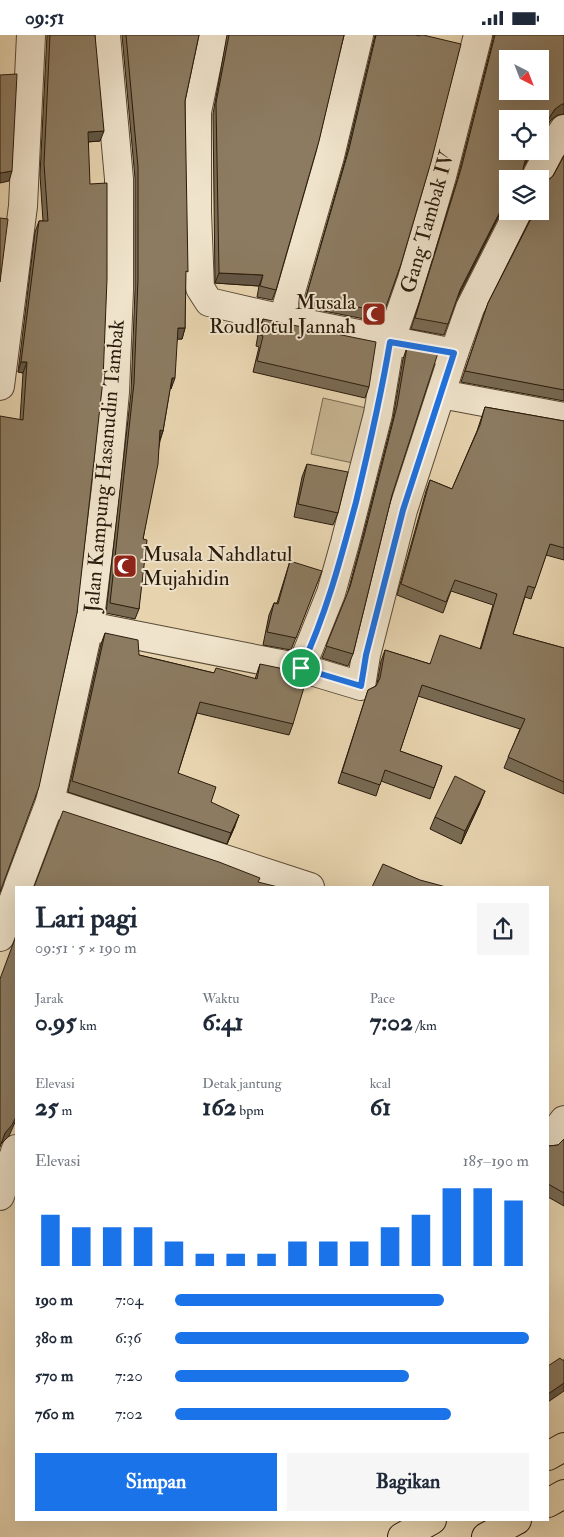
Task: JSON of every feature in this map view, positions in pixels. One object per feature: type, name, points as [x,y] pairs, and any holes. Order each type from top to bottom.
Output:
[{"type":"highway","points":[[549,1455],[564,1447]]},
{"type":"highway","points":[[549,1502],[564,1494]]},
{"type":"highway","points":[[402,1537],[430,1521]]},
{"type":"highway","points":[[486,1537],[515,1521]]},
{"type":"street","points":[[0,387],[23,206],[31,35]]},
{"type":"street","name":"Jalan Kampung Hasanudin Tambak","points":[[18,886],[50,803],[89,626],[106,488],[115,392],[120,290],[120,179],[106,35]]},
{"type":"street","points":[[213,35],[197,112],[197,212],[200,289],[209,302],[390,342],[454,353]]},
{"type":"street","points":[[283,319],[330,156],[359,35]]},
{"type":"street","name":"Gang Tambak IV","points":[[301,668],[330,593],[345,543],[378,414],[390,342],[412,279],[442,176],[478,35]]},
{"type":"street","points":[[540,170],[564,129]]},
{"type":"street","points":[[89,626],[301,668],[361,686],[366,655],[403,510],[454,353],[470,308],[514,220]]},
{"type":"street","points":[[441,394],[564,417]]},
{"type":"street","points":[[50,803],[307,886]]},
{"type":"street","points":[[0,937],[15,896]]},
{"type":"street","points":[[0,946],[15,951]]},
{"type":"street","points":[[549,1140],[564,1120]]},
{"type":"street","points":[[0,1196],[15,1152]]},
{"type":"shaded area","points":[[323,398],[375,410],[362,465],[311,454]]},
{"type":"building","points":[[50,35],[95,35],[104,131],[88,132],[90,184],[107,183],[107,279],[103,380],[77,613],[39,787],[0,892],[0,416],[23,420],[27,362],[21,362],[39,221],[48,221],[44,164]]},
{"type":"building","points":[[126,35],[199,35],[185,101],[188,272],[186,271],[185,328],[178,328],[175,378],[172,378],[163,431],[160,430],[158,464],[143,539],[147,540],[139,609],[110,603],[134,383],[138,279],[138,167]]},
{"type":"building","points":[[229,35],[344,35],[319,141],[276,290],[260,286],[263,275],[219,273],[216,103]]},
{"type":"building","points":[[376,35],[423,35],[461,44],[431,162],[401,264],[384,312],[306,297],[349,149]]},
{"type":"building","points":[[495,35],[564,35],[564,104],[555,109],[549,118],[549,110],[499,110],[499,160],[526,160],[523,170],[499,170],[499,214],[460,290],[448,324],[415,318],[461,169]]},
{"type":"building","points":[[17,74],[12,171],[0,173],[0,75]]},
{"type":"building","points":[[564,156],[564,390],[465,371],[488,303],[530,220],[549,220],[549,179],[553,176]]},
{"type":"building","points":[[0,218],[8,219],[0,282]]},
{"type":"building","points":[[263,319],[376,342],[369,387],[257,361],[263,336],[260,335]]},
{"type":"building","points":[[407,347],[438,353],[392,495],[353,654],[326,646],[350,587],[364,536],[397,406]]},
{"type":"building","points":[[485,407],[564,421],[564,548],[550,544],[535,588],[528,586],[513,634],[564,648],[564,782],[508,757],[525,719],[422,685],[400,751],[442,766],[434,788],[385,770],[380,785],[342,772],[368,690],[376,686],[380,678],[385,650],[430,664],[440,635],[481,649],[497,594],[455,580],[446,602],[401,584],[430,480],[452,489],[480,425]]},
{"type":"building","points":[[307,464],[348,472],[338,513],[298,504]]},
{"type":"building","points":[[290,561],[322,571],[296,638],[267,632],[274,603],[278,604]]},
{"type":"building","points":[[105,633],[138,640],[139,655],[214,673],[216,668],[257,679],[260,664],[308,674],[293,724],[200,702],[178,773],[216,787],[211,802],[239,815],[231,833],[72,781]]},
{"type":"building","points":[[455,776],[485,791],[465,831],[435,817]]},
{"type":"building","points":[[63,811],[219,862],[260,878],[258,882],[274,886],[34,886]]},
{"type":"building","points":[[383,864],[420,880],[442,886],[372,886]]},
{"type":"building","points":[[15,939],[15,1119],[5,1133],[0,1147],[0,979]]},
{"type":"building","points":[[564,1139],[564,1193],[549,1185],[549,1146],[558,1145]]},
{"type":"building","points":[[560,1358],[564,1360],[564,1383],[549,1393],[549,1365]]},
{"type":"place","name":"Musala Roudlotul Jannah","points":[[374,314]]},
{"type":"place","name":"Musala Nahdlatul Mujahidin","points":[[125,566]]},
{"type":"route","points":[[390,342],[454,353],[403,510],[366,655],[361,686],[301,668],[330,593],[345,543],[378,414],[390,342]]}]
